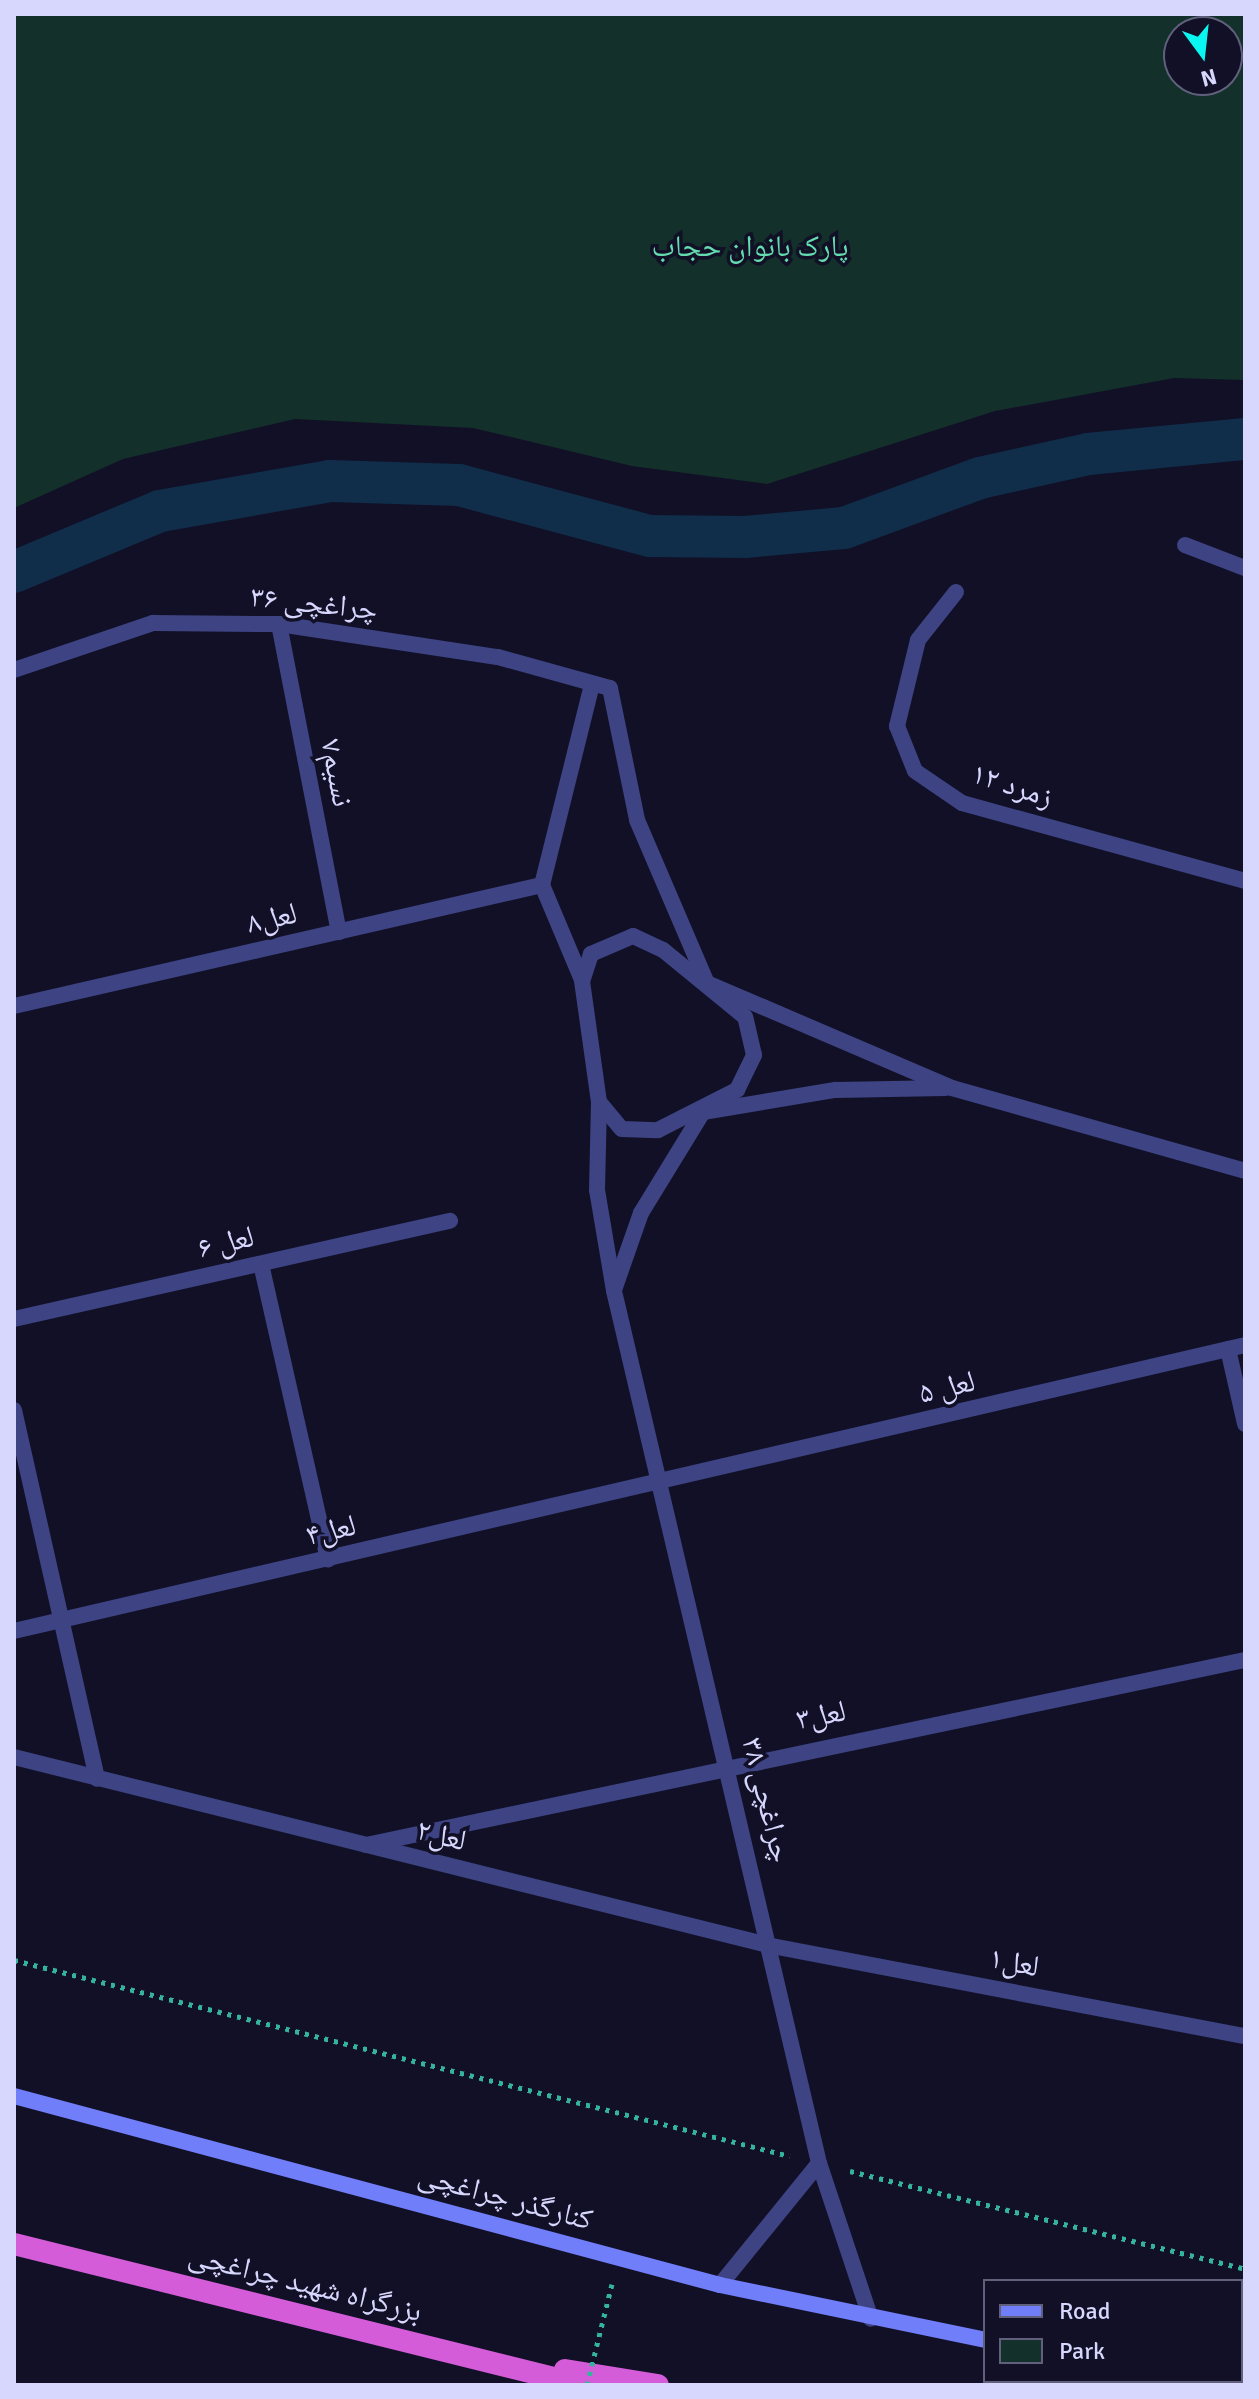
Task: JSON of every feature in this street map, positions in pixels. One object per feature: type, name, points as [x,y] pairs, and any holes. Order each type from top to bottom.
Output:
[{"type":"highway","name":"بزرگراه شهید چراغچی","points":[[14,2244],[584,2385]]},
{"type":"highway","points":[[452,2351],[658,2385]]},
{"type":"main road","name":"کنارگذر چراغچی","points":[[14,2096],[720,2285],[871,2319],[983,2340]]},
{"type":"street","points":[[1185,545],[1245,568]]},
{"type":"street","name":"زمرد ۱۲","points":[[956,592],[918,640],[897,726],[915,771],[962,803],[1245,881]]},
{"type":"street","name":"چراغچی ۳۶","points":[[14,670],[153,623],[279,624],[498,657],[610,688],[637,820],[707,983]]},
{"type":"street","name":"نسیم۷","points":[[279,624],[339,932]]},
{"type":"street","points":[[592,684],[542,885],[582,981],[599,1102],[612,1122],[634,1133],[703,1112],[835,1090],[952,1088]]},
{"type":"street","name":"لعل۸","points":[[14,1006],[542,885]]},
{"type":"street","points":[[582,981],[591,954],[633,936],[707,983],[952,1088],[1245,1171]]},
{"type":"street","points":[[614,1291],[641,1213],[703,1112],[737,1090],[754,1055],[745,1017],[707,983]]},
{"type":"street","name":"چراغچی ۳۸","points":[[599,1102],[597,1190],[614,1291],[772,1946],[819,2163],[871,2319]]},
{"type":"street","name":"لعل ۶","points":[[14,1319],[450,1221]]},
{"type":"street","points":[[261,1264],[328,1560]]},
{"type":"street","points":[[1237,1347],[1245,1424]]},
{"type":"street","name":"لعل ۵","points":[[661,1486],[1237,1347]]},
{"type":"street","points":[[14,1410],[97,1779]]},
{"type":"street","name":"لعل۴","points":[[14,1631],[661,1486]]},
{"type":"street","name":"لعل۳","points":[[362,1845],[728,1763],[1245,1660]]},
{"type":"street","name":"لعل۲","points":[[14,1757],[772,1946]]},
{"type":"street","name":"لعل۱","points":[[772,1946],[1245,2036]]},
{"type":"street","points":[[720,2285],[819,2163]]},
{"type":"path","points":[[14,1960],[1245,2269]]},
{"type":"path","points":[[584,2385],[612,2284]]},
{"type":"green space","name":"پارک بانوان حجاب","points":[[14,14],[1245,14],[1245,380],[1174,378],[995,411],[767,484],[632,466],[473,428],[295,419],[123,459],[14,508]]},
{"type":"waterway","points":[[14,572],[160,511],[330,481],[459,485],[650,536],[745,537],[844,528],[980,478],[1088,454],[1245,439]]}]
